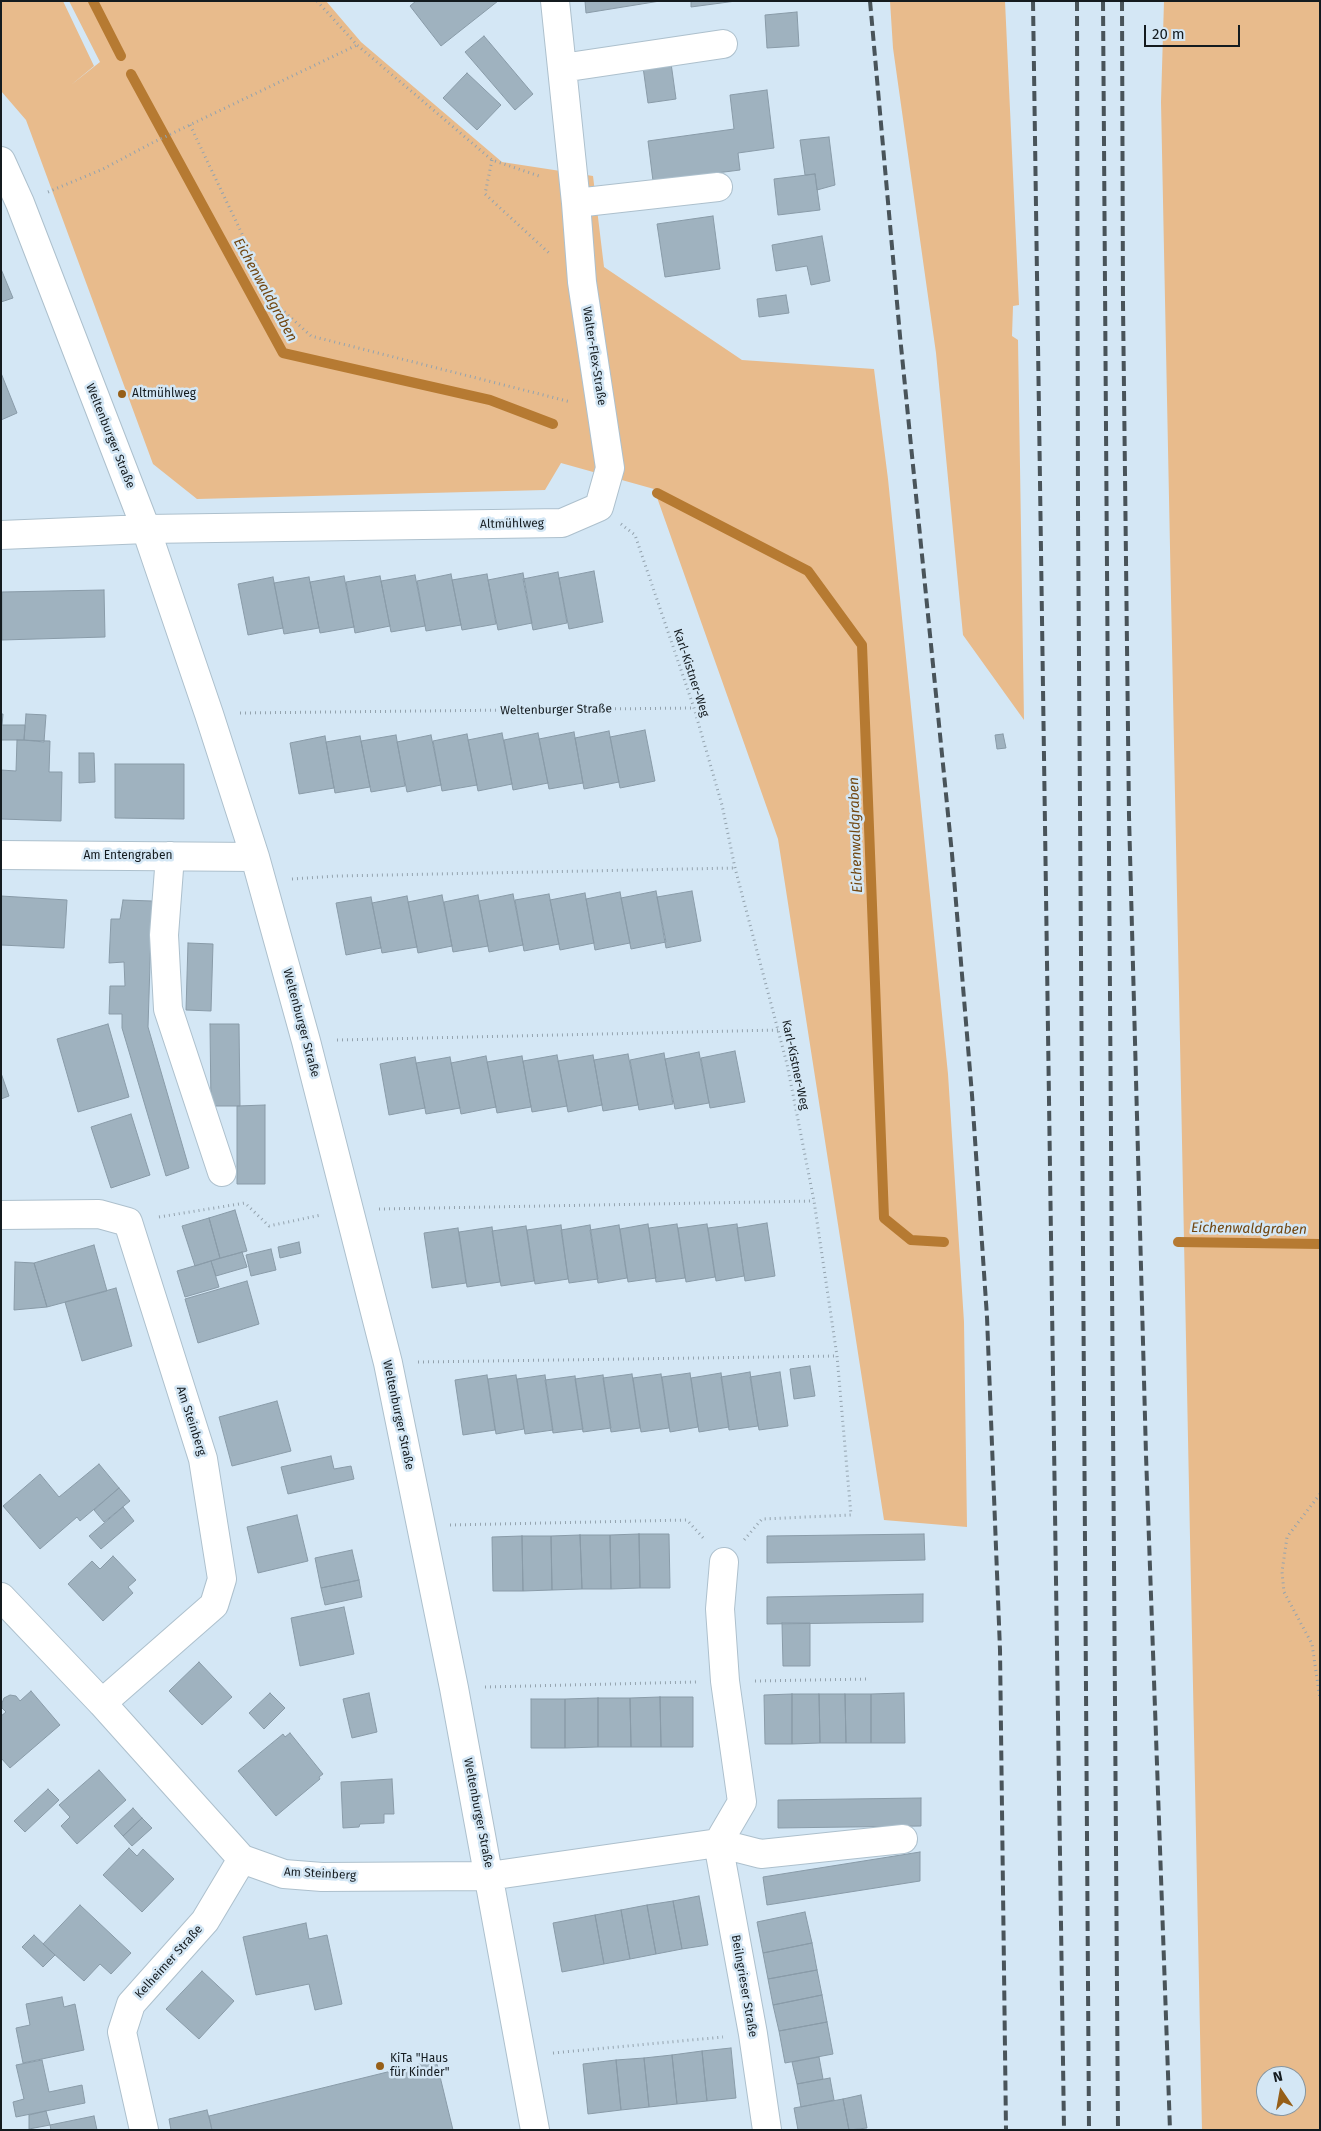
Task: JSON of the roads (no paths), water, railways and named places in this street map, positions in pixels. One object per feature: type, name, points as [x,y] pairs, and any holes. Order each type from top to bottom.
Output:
[{"type":"street","name":"Walter-Flex-Straße","points":[[555,1],[582,282],[603,410],[610,468],[599,507]]},
{"type":"street","points":[[562,68],[723,44]]},
{"type":"street","name":"Weltenburger Straße","points":[[1,161],[20,203],[146,529],[255,857],[306,1041],[388,1363],[452,1678],[535,2130]]},
{"type":"street","points":[[574,191],[718,187]]},
{"type":"street","name":"Altmühlweg","points":[[1,535],[146,529],[562,523],[599,507]]},
{"type":"street","name":"Am Entengraben","points":[[1,855],[255,857]]},
{"type":"street","points":[[170,856],[164,935],[168,1009],[222,1172]]},
{"type":"street","name":"Am Steinberg","points":[[1,1215],[99,1214],[128,1222],[203,1459],[222,1579],[214,1605],[102,1703]]},
{"type":"street","points":[[718,1843],[742,1802],[725,1682],[720,1609],[724,1562]]},
{"type":"street","name":"Am Steinberg","points":[[1,1597],[102,1703],[242,1860],[284,1874],[322,1877],[489,1876]]},
{"type":"street","points":[[489,1876],[718,1843],[761,1854],[903,1839]]},
{"type":"street","name":"Beilngrieser Straße","points":[[718,1843],[754,2034],[767,2130]]},
{"type":"street","name":"Kelheimer Straße","points":[[144,2130],[122,2032],[131,2004],[205,1921],[242,1860]]},
{"type":"waterway","name":"Eichenwaldgraben","points":[[93,1],[121,56]]},
{"type":"waterway","name":"Eichenwaldgraben","points":[[131,74],[283,353],[490,400],[553,424]]},
{"type":"waterway","name":"Eichenwaldgraben","points":[[657,493],[808,571],[862,645],[884,1218],[911,1240],[944,1242]]},
{"type":"waterway","name":"Eichenwaldgraben","points":[[1178,1242],[1320,1244]]},
{"type":"railway","points":[[870,1],[900,336],[952,854],[972,1095],[987,1317],[1000,1650],[1006,2130]]},
{"type":"railway","points":[[1033,1],[1064,2130]]},
{"type":"railway","points":[[1077,1],[1078,514],[1089,2130]]},
{"type":"railway","points":[[1103,1],[1118,2130]]},
{"type":"railway","points":[[1122,1],[1123,304],[1129,816],[1146,1455],[1170,2130]]},
{"type":"place","name":"Altmühlweg","points":[[122,394]]},
{"type":"place","name":"KiTa \"Haus für Kinder\"","points":[[380,2066]]}]
